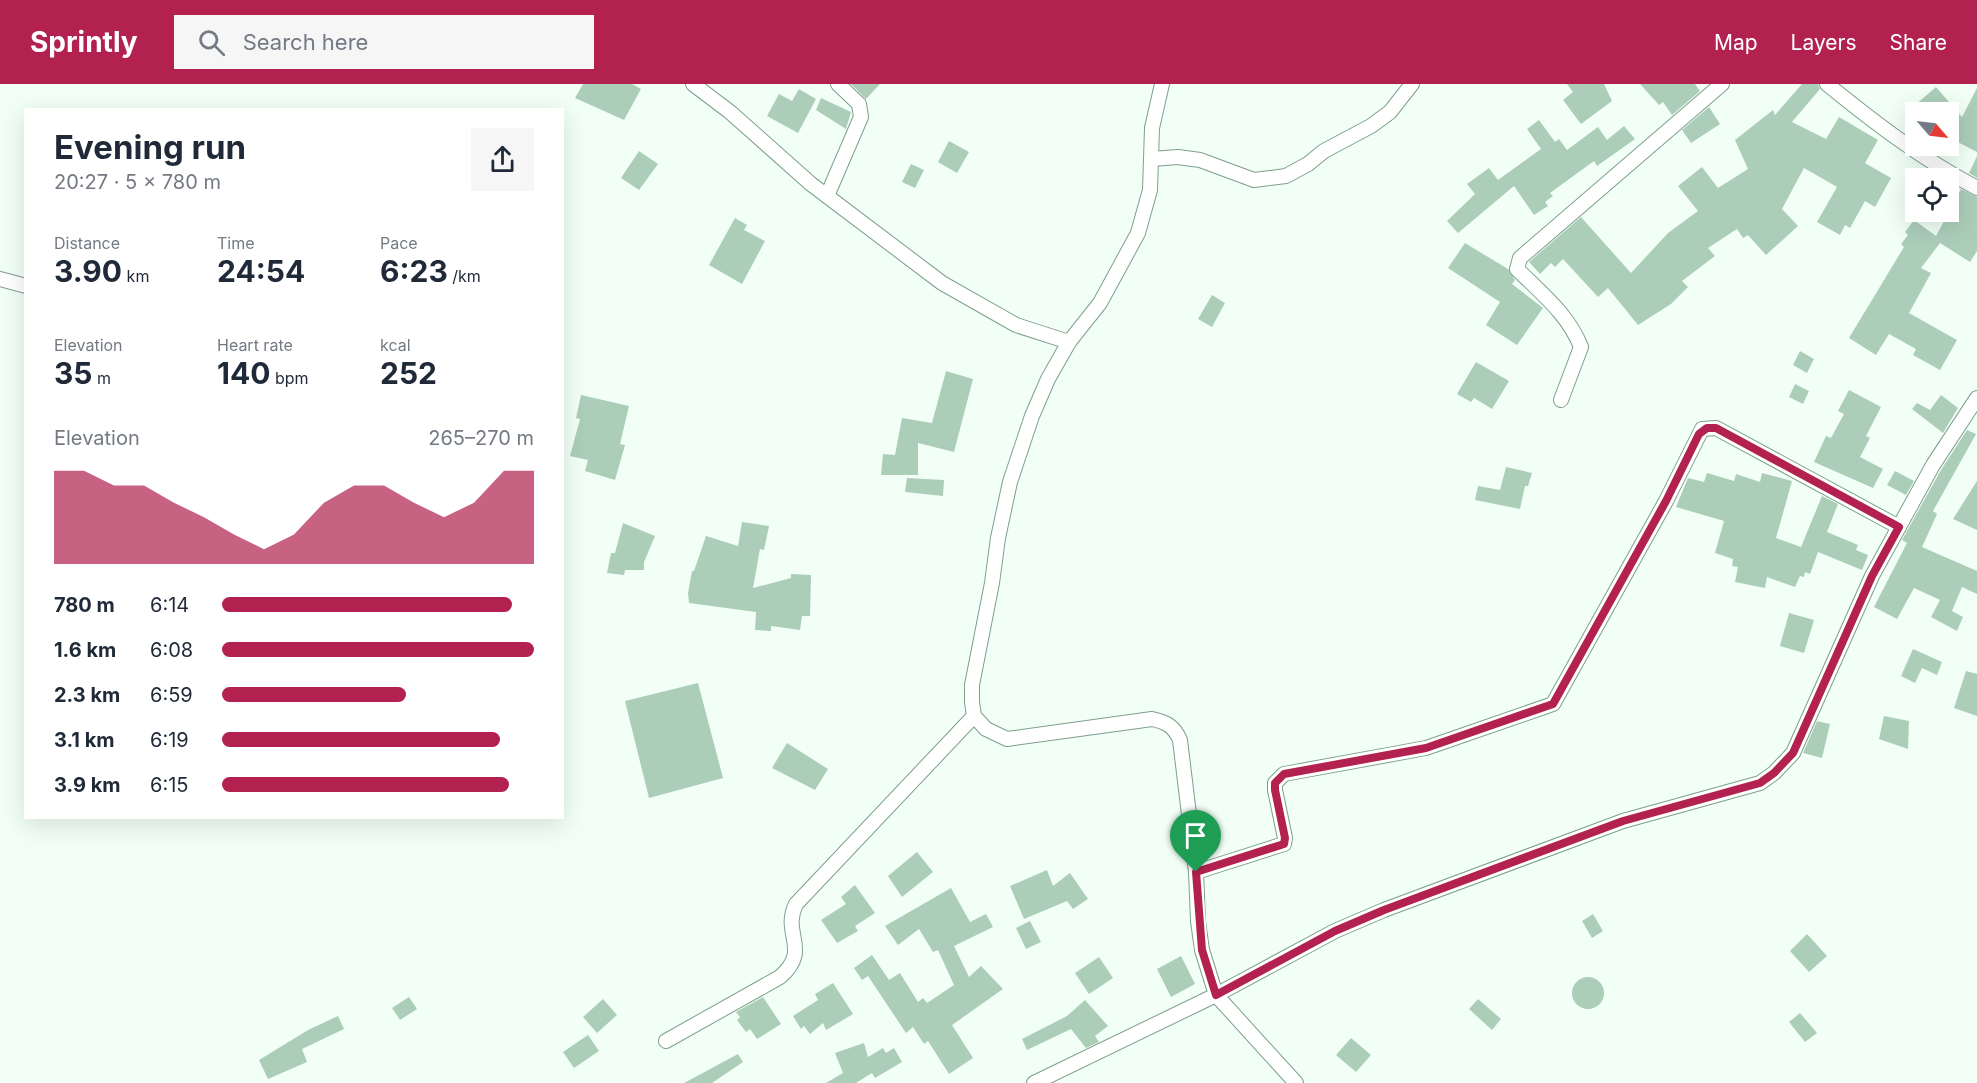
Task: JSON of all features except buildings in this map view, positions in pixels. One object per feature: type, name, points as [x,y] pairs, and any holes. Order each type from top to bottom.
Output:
[{"type":"street","points":[[693,84],[827,196],[942,283],[1016,325],[1069,342]]},
{"type":"street","points":[[827,196],[861,117],[859,104],[838,84]]},
{"type":"street","points":[[1162,84],[1152,128],[1150,190],[1138,233],[1100,303],[1069,342],[1048,379],[1032,416],[1010,482],[972,685],[974,716],[996,736],[1016,740],[1141,719],[1152,719],[1170,724],[1180,740],[1196,872],[1202,950],[1216,995],[1296,1083]]},
{"type":"street","points":[[1152,159],[1178,157],[1200,160],[1254,180],[1286,176],[1308,164],[1324,151],[1371,126],[1389,112],[1412,84]]},
{"type":"street","points":[[1827,84],[1879,127],[1933,164],[1977,188]]},
{"type":"street","points":[[1561,400],[1581,347],[1574,328],[1559,309],[1517,268],[1520,258],[1718,85]]},
{"type":"street","points":[[0,279],[24,285]]},
{"type":"street","points":[[1034,1083],[1216,995],[1335,931],[1384,910],[1623,821],[1749,786],[1774,773],[1793,753],[1872,576],[1933,465],[1976,401]]},
{"type":"street","points":[[1196,872],[1284,844],[1285,838],[1275,790],[1275,783],[1284,774],[1426,748],[1553,704],[1666,501],[1702,429],[1716,428],[1899,527]]},
{"type":"street","points":[[666,1041],[780,977],[792,967],[796,948],[791,923],[796,904],[974,716]]},
{"type":"route","points":[[1716,428],[1899,527],[1872,576],[1793,753],[1774,773],[1760,783],[1623,821],[1528,854],[1384,910],[1335,931],[1216,995],[1202,950],[1196,872],[1284,844],[1285,838],[1275,790],[1275,783],[1279,776],[1378,759],[1426,748],[1553,704],[1666,501],[1702,429],[1716,428]]}]
